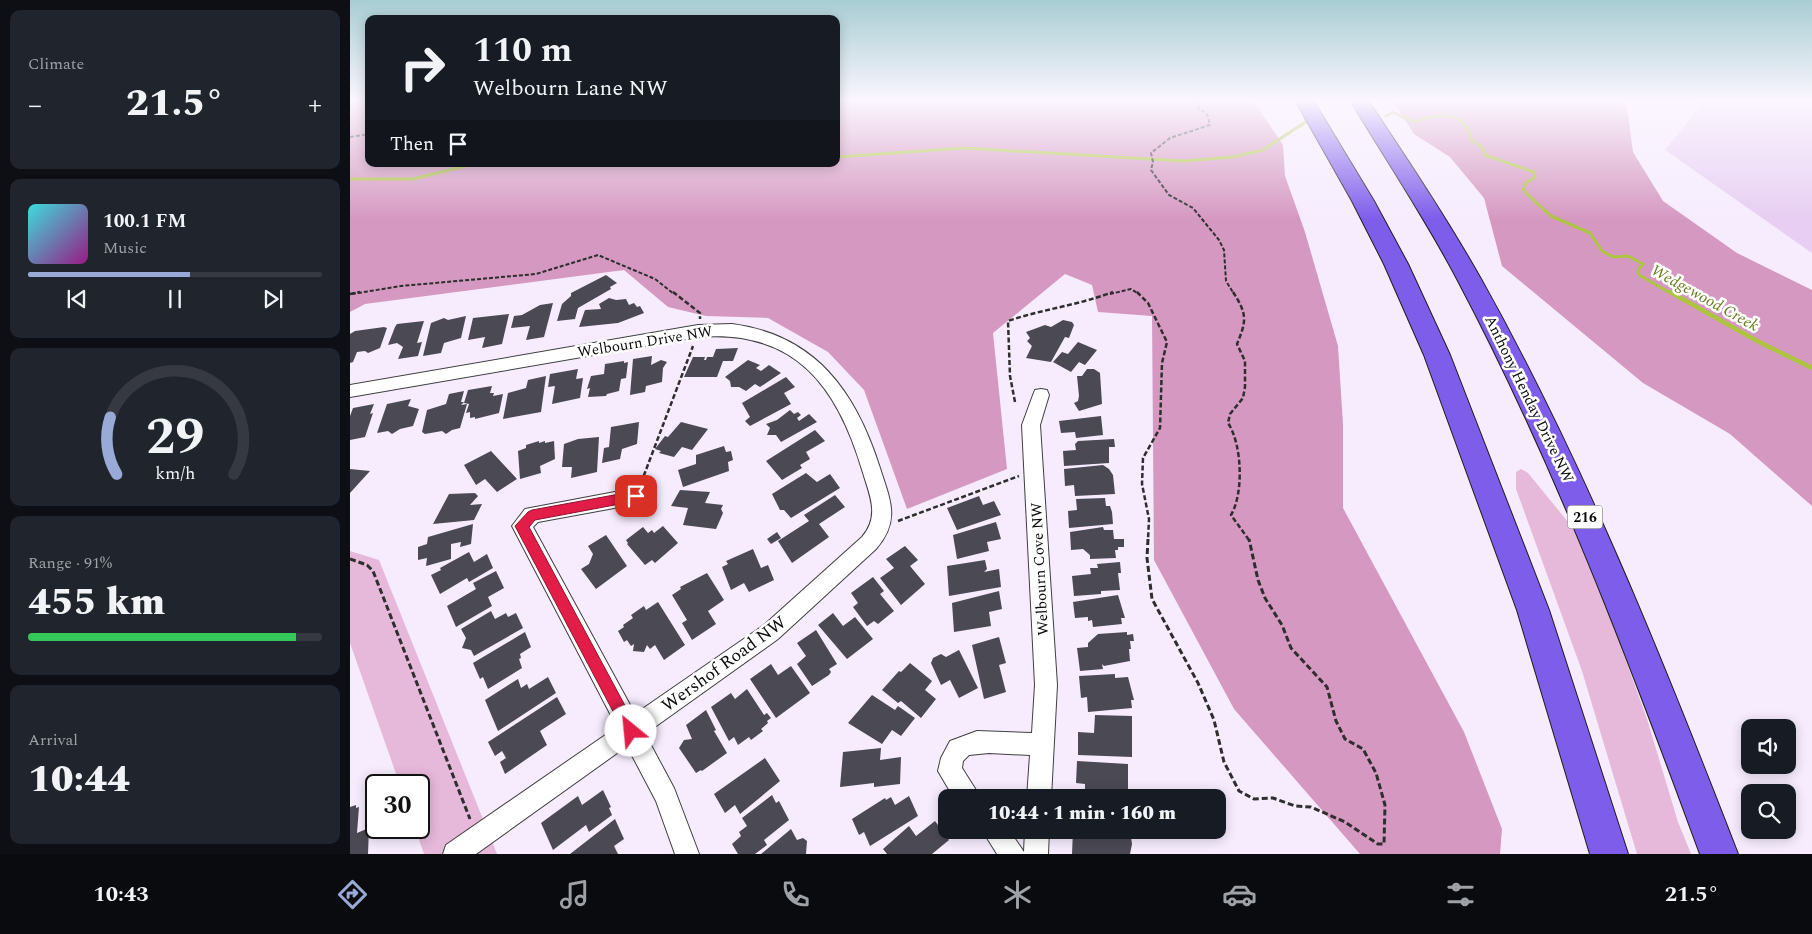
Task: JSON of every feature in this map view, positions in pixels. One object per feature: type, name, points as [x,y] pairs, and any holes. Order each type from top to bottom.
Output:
[{"type":"highway","points":[[1328,140],[1363,200],[1396,264],[1437,355],[1533,610],[1609,854]]},
{"type":"highway","name":"Anthony Henday Drive NW","points":[[1385,140],[1420,193],[1492,321],[1567,475],[1662,702],[1719,854]]},
{"type":"street","name":"Welbourn Drive NW","points":[[350,391],[418,381],[698,331],[737,330],[772,338],[792,348],[825,377],[846,404],[856,426],[882,503],[881,527]]},
{"type":"street","name":"Welbourn Cove NW","points":[[1040,395],[1031,425],[1046,685],[1040,789]]},
{"type":"street","points":[[636,496],[532,515],[522,526],[666,796],[688,854]]},
{"type":"street","name":"Wershof Road NW","points":[[455,854],[771,632],[863,550],[881,527]]},
{"type":"street","points":[[963,789],[950,771],[954,754],[960,748],[977,742],[1043,745]]},
{"type":"street","points":[[1001,839],[1012,854]]},
{"type":"street","points":[[1036,854],[1037,839]]},
{"type":"path","points":[[1015,402],[1010,376],[1008,322],[1032,313],[1052,311],[1072,304],[1087,302],[1117,291],[1131,289],[1141,295],[1148,303],[1167,342],[1162,363],[1160,428],[1143,458],[1142,484],[1149,518],[1147,558],[1152,599],[1198,683],[1214,720],[1224,762],[1240,791],[1254,799],[1273,798],[1295,806],[1311,808],[1346,822],[1378,844],[1384,844],[1385,806],[1376,773],[1363,749],[1345,739],[1336,720],[1327,687],[1291,648],[1282,625],[1265,598],[1258,580],[1248,539],[1232,515],[1237,505],[1240,485],[1235,434],[1228,424],[1230,414],[1242,398],[1245,387],[1245,361],[1239,352],[1237,344],[1245,325],[1244,309],[1226,281],[1224,250],[1220,240],[1194,208],[1169,195],[1157,181],[1151,170],[1153,162],[1150,158],[1151,153],[1168,140]]},
{"type":"path","points":[[350,294],[400,286],[536,274],[598,255],[655,279],[700,313],[698,331],[636,496]]},
{"type":"path","points":[[881,527],[1034,470]]},
{"type":"path","points":[[350,559],[367,564],[373,571],[477,838]]},
{"type":"shaded area","points":[[350,140],[365,140],[365,167],[840,167],[840,140],[1280,140],[1283,145],[1285,176],[1305,232],[1338,346],[1343,424],[1343,508],[1464,732],[1502,829],[1500,854],[1360,854],[1234,709],[1154,560],[1152,316],[1098,312],[1092,285],[1065,274],[993,333],[1007,469],[907,509],[864,390],[828,352],[768,318],[706,316],[668,307],[624,270],[365,304],[350,312]]},
{"type":"shaded area","points":[[1423,140],[1631,140],[1633,152],[1663,201],[1737,253],[1812,290],[1812,506],[1730,434],[1643,383],[1502,266],[1484,198],[1450,157]]},
{"type":"shaded area","points":[[1673,140],[1812,140],[1812,253],[1665,150]]},
{"type":"shaded area","points":[[1521,469],[1528,473],[1582,539],[1647,719],[1678,822],[1691,854],[1637,854],[1582,671],[1516,489],[1516,472]]},
{"type":"shaded area","points":[[350,551],[379,560],[497,854],[424,854],[419,839],[430,839],[430,774],[396,774],[350,643]]},
{"type":"building","points":[[606,275],[617,283],[610,287],[611,289],[578,308],[575,319],[557,321],[562,304],[571,296],[571,293]]},
{"type":"building","points":[[609,298],[616,300],[626,299],[629,305],[634,303],[637,307],[640,306],[644,313],[618,323],[579,327],[585,310],[601,309],[599,304]]},
{"type":"building","points":[[553,303],[544,337],[526,340],[530,326],[511,328],[514,316],[522,315],[540,305]]},
{"type":"building","points":[[509,314],[502,344],[482,348],[485,337],[468,340],[473,318]]},
{"type":"building","points":[[466,316],[461,338],[444,343],[441,353],[423,356],[431,323],[444,318],[448,320]]},
{"type":"building","points":[[1063,320],[1072,322],[1074,325],[1069,338],[1065,337],[1051,362],[1026,358],[1032,346],[1027,341],[1030,338],[1026,332],[1045,325],[1051,327]]},
{"type":"building","points":[[424,321],[417,343],[422,342],[418,356],[398,359],[403,347],[397,343],[388,345],[397,324]]},
{"type":"building","points":[[387,328],[380,348],[368,353],[365,351],[357,352],[353,362],[350,363],[350,334],[355,331]]},
{"type":"building","points":[[1078,342],[1097,350],[1085,365],[1079,362],[1071,372],[1053,362],[1062,352],[1068,354]]},
{"type":"building","points":[[738,348],[733,361],[723,361],[717,377],[684,377],[693,357],[705,357],[704,360],[706,360],[707,357],[713,357],[716,349]]},
{"type":"building","points":[[652,356],[651,365],[661,360],[667,362],[663,368],[662,382],[646,386],[645,392],[630,395],[633,359]]},
{"type":"building","points":[[748,360],[760,365],[756,368],[761,371],[769,365],[781,373],[760,387],[755,384],[746,391],[739,387],[731,387],[730,381],[725,377]]},
{"type":"building","points":[[624,361],[624,363],[628,362],[626,378],[621,379],[619,391],[607,394],[606,396],[588,397],[590,388],[587,389],[591,376],[604,374],[605,364]]},
{"type":"building","points":[[578,369],[576,379],[583,378],[580,398],[552,404],[555,386],[548,387],[550,374]]},
{"type":"building","points":[[1087,369],[1094,369],[1100,373],[1102,404],[1079,411],[1074,403],[1078,401],[1079,396],[1077,376],[1082,376]]},
{"type":"building","points":[[546,376],[541,412],[503,419],[508,393],[526,388],[528,380]]},
{"type":"building","points":[[786,377],[795,387],[784,393],[791,404],[750,426],[745,421],[750,417],[742,403]]},
{"type":"building","points":[[492,386],[490,393],[494,393],[493,396],[503,394],[499,413],[475,419],[475,417],[470,418],[470,412],[466,413],[469,404],[464,403],[468,390]]},
{"type":"building","points":[[464,391],[461,402],[464,402],[461,405],[467,404],[460,428],[446,434],[442,431],[425,434],[422,432],[427,410],[446,404],[449,394]]},
{"type":"building","points":[[411,399],[408,406],[419,409],[413,426],[400,429],[392,434],[388,431],[377,433],[387,404]]},
{"type":"building","points":[[374,404],[365,437],[350,440],[350,416],[353,408]]},
{"type":"building","points":[[790,410],[794,414],[798,412],[801,415],[797,418],[799,421],[809,414],[817,422],[781,442],[776,435],[767,435],[770,428],[766,424],[777,420]]},
{"type":"building","points":[[1101,416],[1103,435],[1076,438],[1075,432],[1061,433],[1059,421]]},
{"type":"building","points":[[639,422],[637,444],[622,449],[620,459],[602,463],[604,448],[609,447],[611,427]]},
{"type":"building","points":[[681,422],[708,429],[692,450],[682,447],[674,457],[659,453],[661,451],[655,449],[665,436],[668,437]]},
{"type":"building","points":[[815,430],[825,441],[806,452],[810,459],[800,465],[802,468],[782,480],[766,461]]},
{"type":"building","points":[[599,437],[597,472],[571,478],[572,467],[562,467],[564,444],[578,439]]},
{"type":"building","points":[[1114,439],[1115,447],[1109,447],[1109,463],[1064,466],[1063,451],[1076,450],[1075,444],[1078,441]]},
{"type":"building","points":[[539,441],[539,443],[545,441],[545,443],[554,441],[555,459],[540,466],[541,473],[520,479],[518,451],[526,448],[526,445]]},
{"type":"building","points":[[724,446],[726,452],[731,451],[733,460],[728,462],[729,471],[683,487],[678,470],[696,464],[696,455]]},
{"type":"building","points":[[491,451],[517,479],[497,492],[485,479],[476,485],[464,465]]},
{"type":"building","points":[[1103,465],[1113,475],[1115,494],[1075,496],[1074,485],[1065,486],[1064,469]]},
{"type":"building","points":[[350,469],[370,471],[350,493]]},
{"type":"building","points":[[806,473],[817,482],[830,474],[840,488],[791,518],[784,510],[780,510],[772,494]]},
{"type":"building","points":[[680,490],[710,492],[705,503],[723,505],[721,509],[723,513],[716,529],[683,525],[688,508],[671,506]]},
{"type":"building","points":[[475,493],[478,496],[470,505],[482,504],[474,520],[433,524],[449,494]]},
{"type":"building","points":[[835,495],[845,507],[819,524],[829,537],[792,563],[778,541],[809,521],[804,515]]},
{"type":"building","points":[[979,496],[983,505],[994,501],[1001,515],[957,530],[947,508]]},
{"type":"building","points":[[1105,498],[1106,506],[1110,506],[1112,512],[1113,524],[1069,528],[1068,511],[1077,510],[1076,499]]},
{"type":"building","points":[[996,522],[1001,539],[987,542],[989,551],[957,559],[953,535]]},
{"type":"building","points":[[473,524],[471,544],[460,547],[461,542],[451,544],[451,559],[426,566],[427,558],[418,560],[418,547],[427,544],[428,537]]},
{"type":"building","points":[[663,526],[678,543],[655,563],[652,560],[645,565],[627,544],[626,540],[643,527],[648,533],[652,530],[654,533]]},
{"type":"building","points":[[1103,527],[1104,530],[1113,530],[1114,539],[1124,539],[1124,547],[1118,547],[1118,550],[1115,550],[1116,558],[1090,559],[1090,555],[1083,549],[1071,550],[1070,532]]},
{"type":"building","points":[[777,532],[781,538],[771,544],[767,539]]},
{"type":"building","points":[[606,535],[627,566],[596,589],[581,569],[589,564],[593,554],[588,546]]},
{"type":"building","points":[[905,546],[918,560],[910,566],[925,584],[901,605],[880,578],[894,568],[886,559]]},
{"type":"building","points":[[753,549],[761,568],[768,565],[774,580],[749,592],[744,583],[731,590],[722,567],[728,564],[726,561]]},
{"type":"building","points":[[469,552],[474,562],[487,554],[493,568],[469,582],[467,578],[440,594],[431,575]]},
{"type":"building","points":[[985,560],[987,569],[984,572],[999,569],[1001,587],[949,596],[947,566]]},
{"type":"building","points":[[1120,562],[1121,573],[1118,573],[1120,590],[1101,591],[1101,594],[1074,596],[1072,576],[1091,574],[1090,568],[1098,568],[1097,564]]},
{"type":"building","points":[[496,571],[504,588],[488,597],[492,606],[456,627],[447,606],[476,589],[473,583]]},
{"type":"building","points":[[707,573],[724,600],[708,611],[716,624],[692,640],[682,623],[687,620],[672,595],[681,589],[680,587]]},
{"type":"building","points":[[873,577],[884,591],[880,594],[894,611],[878,624],[874,621],[867,626],[853,607],[858,603],[851,593]]},
{"type":"building","points":[[999,591],[1002,609],[989,612],[991,626],[954,632],[952,603]]},
{"type":"building","points":[[1118,595],[1125,618],[1121,618],[1122,624],[1093,627],[1092,620],[1088,621],[1088,617],[1075,618],[1073,602]]},
{"type":"building","points":[[658,602],[685,645],[664,660],[655,645],[650,649],[647,645],[644,652],[633,651],[634,644],[631,646],[627,640],[624,642],[618,631],[633,618],[631,615],[644,606],[646,610]]},
{"type":"building","points":[[491,611],[495,619],[506,613],[508,617],[516,613],[523,628],[474,656],[471,650],[462,648],[466,638],[461,629]]},
{"type":"building","points":[[833,613],[843,626],[855,617],[873,639],[847,659],[818,625]]},
{"type":"building","points":[[816,630],[837,664],[829,669],[831,672],[829,675],[812,686],[797,664],[806,656],[797,643]]},
{"type":"building","points":[[525,632],[531,647],[520,654],[521,658],[519,659],[522,668],[488,689],[483,677],[480,679],[473,663]]},
{"type":"building","points":[[1127,632],[1127,635],[1133,634],[1134,641],[1130,641],[1130,661],[1104,666],[1102,664],[1103,669],[1080,671],[1077,648],[1088,647],[1088,643],[1098,634]]},
{"type":"building","points":[[999,637],[1006,663],[999,665],[1006,692],[984,699],[972,645]]},
{"type":"building","points":[[959,650],[978,688],[959,698],[950,680],[941,685],[931,663],[933,658],[941,654],[946,657]]},
{"type":"building","points":[[910,663],[932,681],[925,690],[936,699],[921,718],[901,701],[898,703],[882,690],[899,671],[901,672]]},
{"type":"building","points":[[771,664],[778,675],[791,666],[810,693],[776,718],[750,679]]},
{"type":"building","points":[[1115,674],[1115,678],[1128,677],[1134,700],[1131,700],[1132,708],[1088,712],[1087,697],[1081,698],[1079,676]]},
{"type":"building","points":[[548,677],[556,693],[498,731],[485,700],[518,679],[521,688],[527,684],[529,689]]},
{"type":"building","points":[[747,689],[764,715],[767,713],[771,718],[761,729],[763,731],[751,740],[749,737],[738,745],[734,737],[729,741],[711,707],[731,693],[735,699]]},
{"type":"building","points":[[872,695],[895,710],[898,706],[915,718],[901,736],[892,730],[882,744],[848,723]]},
{"type":"building","points":[[557,697],[566,714],[540,731],[547,745],[505,774],[500,762],[506,758],[502,751],[495,756],[488,742]]},
{"type":"building","points":[[706,710],[716,730],[714,731],[727,753],[702,771],[696,773],[679,748],[684,740],[692,739],[686,725]]},
{"type":"building","points":[[1095,715],[1132,716],[1132,757],[1078,755],[1078,732],[1094,733]]},
{"type":"building","points":[[881,748],[880,760],[901,757],[900,784],[874,787],[874,783],[840,787],[843,752]]},
{"type":"building","points":[[765,758],[780,781],[740,814],[735,805],[725,813],[714,794]]},
{"type":"building","points":[[1077,761],[1128,764],[1128,789],[1085,789],[1085,784],[1076,783]]},
{"type":"building","points":[[603,790],[611,807],[609,808],[612,815],[589,832],[586,825],[553,850],[541,823],[578,796],[582,805]]},
{"type":"building","points":[[772,795],[776,803],[779,801],[789,820],[764,840],[767,845],[755,854],[738,854],[732,844],[741,836],[739,832],[747,826],[742,818]]},
{"type":"building","points":[[909,796],[918,816],[870,846],[864,832],[859,835],[852,819],[885,798],[886,800],[891,797],[895,805]]},
{"type":"building","points":[[356,805],[356,808],[359,807],[357,833],[365,830],[365,839],[369,839],[368,854],[350,854],[350,807]]},
{"type":"building","points":[[615,819],[624,839],[614,846],[618,854],[570,854]]},
{"type":"building","points":[[935,821],[938,825],[938,839],[949,840],[932,854],[887,854],[883,849],[909,826],[916,836]]},
{"type":"building","points":[[791,829],[797,840],[803,838],[807,841],[806,854],[761,854]]},
{"type":"building","points":[[1073,839],[1131,839],[1130,854],[1072,854]]},
{"type":"waterway","name":"Wedgewood Creek","points":[[840,157],[965,148],[1183,161],[1233,157],[1263,150],[1278,140]]},
{"type":"waterway","name":"Wedgewood Creek","points":[[1471,140],[1482,147],[1485,155],[1534,172],[1535,177],[1526,183],[1523,190],[1551,216],[1590,233],[1602,251],[1613,257],[1628,256],[1643,264],[1638,270],[1639,275],[1672,294]]},
{"type":"waterway","name":"Wedgewood Creek","points":[[350,179],[413,179],[462,167]]},
{"type":"waterway","name":"Wedgewood Creek","points":[[1670,292],[1759,342],[1812,368]]},
{"type":"route","points":[[631,731],[522,526],[532,515],[636,496]]}]
